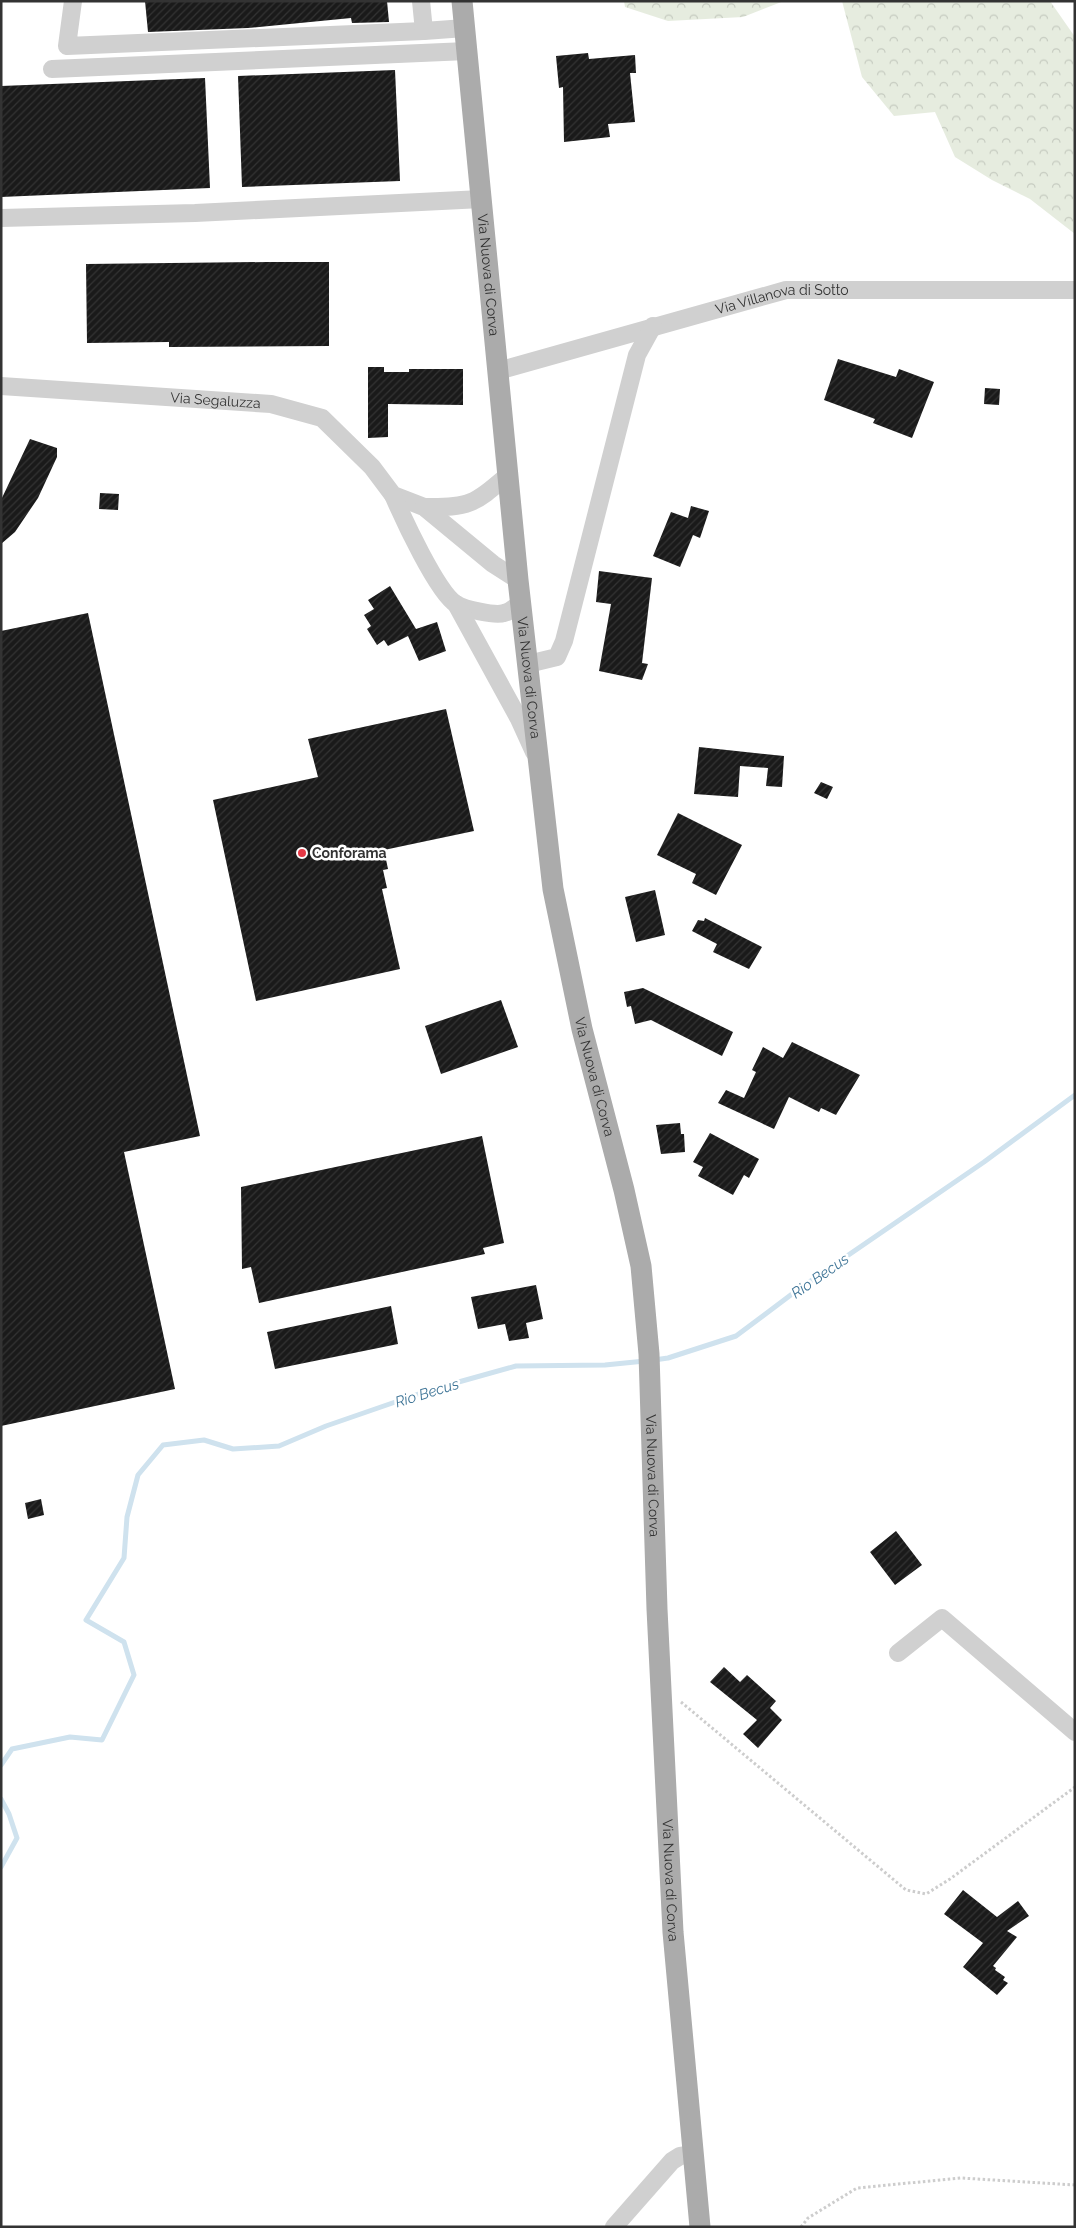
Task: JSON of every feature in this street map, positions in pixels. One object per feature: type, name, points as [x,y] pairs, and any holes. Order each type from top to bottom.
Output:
[{"type":"main road","name":"Via Nuova di Corva","points":[[462,1],[518,580],[553,889],[582,1029],[624,1190],[641,1266],[650,1354],[657,1609],[674,1932],[700,2227]]},
{"type":"street","points":[[73,1],[67,46],[465,28]]},
{"type":"street","points":[[421,1],[424,31]]},
{"type":"street","points":[[52,69],[467,51]]},
{"type":"street","points":[[1,218],[205,212],[482,199]]},
{"type":"street","name":"Via Villanova di Sotto","points":[[498,371],[786,290],[1075,290]]},
{"type":"street","points":[[528,664],[557,657],[564,641],[637,355],[653,326]]},
{"type":"street","name":"Via Segaluzza","points":[[1,386],[271,404],[322,418],[372,467],[392,495],[411,535],[445,592],[456,604],[519,719],[539,763]]},
{"type":"street","points":[[392,495],[424,507],[455,508],[478,500],[508,475]]},
{"type":"street","points":[[424,507],[493,564],[518,580]]},
{"type":"street","points":[[456,604],[490,614],[505,613],[521,603]]},
{"type":"street","points":[[898,1653],[942,1618],[1075,1732]]},
{"type":"street","points":[[614,2227],[672,2161],[680,2156],[694,2154]]},
{"type":"path","points":[[662,1686],[906,1890],[926,1894],[950,1880],[1075,1787]]},
{"type":"path","points":[[801,2227],[808,2218],[857,2188],[961,2178],[1075,2185]]},
{"type":"green space","points":[[624,1],[784,1],[743,17],[668,21],[625,7]]},
{"type":"green space","points":[[842,1],[1050,1],[1075,37],[1075,234],[1030,199],[992,180],[955,157],[935,112],[894,116],[862,77]]},
{"type":"building","points":[[145,1],[387,1],[389,22],[352,23],[351,18],[248,28],[148,32]]},
{"type":"building","points":[[588,53],[589,59],[635,55],[636,73],[630,73],[635,122],[608,124],[610,137],[564,142],[563,87],[559,88],[556,56]]},
{"type":"building","points":[[395,70],[400,181],[242,187],[238,76]]},
{"type":"building","points":[[205,78],[210,188],[1,197],[1,86]]},
{"type":"building","points":[[329,262],[329,346],[169,347],[169,342],[87,343],[86,264]]},
{"type":"building","points":[[838,359],[896,377],[899,369],[934,382],[912,438],[873,423],[875,419],[824,400]]},
{"type":"building","points":[[368,367],[384,367],[384,372],[409,372],[409,369],[463,369],[463,405],[388,404],[388,437],[368,438]]},
{"type":"building","points":[[985,388],[1000,389],[999,405],[984,404]]},
{"type":"building","points":[[30,439],[57,448],[57,457],[38,498],[15,532],[1,544],[1,500]]},
{"type":"building","points":[[100,493],[119,494],[118,510],[99,509]]},
{"type":"building","points":[[691,506],[709,511],[700,538],[693,535],[680,567],[653,556],[671,512],[688,518]]},
{"type":"building","points":[[599,571],[652,578],[642,663],[648,664],[642,680],[599,671],[611,604],[596,602]]},
{"type":"building","points":[[390,586],[416,629],[437,622],[446,651],[419,661],[408,636],[388,646],[384,640],[377,645],[367,629],[371,626],[364,615],[374,609],[368,600]]},
{"type":"building","points":[[88,613],[200,1136],[124,1152],[175,1389],[1,1426],[1,631]]},
{"type":"building","name":"Conforama","points":[[446,709],[474,831],[384,850],[388,869],[383,870],[387,888],[382,889],[400,969],[256,1001],[213,800],[318,777],[308,739]]},
{"type":"building","points":[[699,747],[784,756],[782,787],[766,786],[768,768],[740,766],[738,797],[694,794]]},
{"type":"building","points":[[821,782],[833,787],[827,799],[814,793]]},
{"type":"building","points":[[678,813],[742,845],[716,895],[692,883],[696,874],[657,855]]},
{"type":"building","points":[[655,890],[665,935],[636,942],[625,897]]},
{"type":"building","points":[[705,918],[762,947],[749,969],[713,952],[717,944],[692,931],[698,920],[704,921]]},
{"type":"building","points":[[643,988],[733,1032],[722,1056],[651,1020],[635,1024],[631,1006],[627,1007],[624,992]]},
{"type":"building","points":[[501,1000],[518,1047],[441,1074],[425,1026]]},
{"type":"building","points":[[792,1042],[860,1075],[836,1115],[821,1108],[819,1112],[789,1097],[774,1129],[718,1103],[726,1090],[744,1098],[756,1072],[752,1070],[763,1047],[783,1058]]},
{"type":"building","points":[[680,1123],[681,1134],[684,1134],[685,1152],[661,1154],[656,1125]]},
{"type":"building","points":[[710,1133],[759,1159],[749,1178],[744,1175],[733,1195],[698,1176],[703,1167],[693,1162]]},
{"type":"building","points":[[482,1136],[504,1243],[483,1248],[485,1254],[259,1303],[251,1267],[242,1269],[241,1187]]},
{"type":"building","points":[[536,1285],[543,1319],[526,1323],[529,1338],[509,1341],[505,1324],[478,1329],[471,1297]]},
{"type":"building","points":[[391,1306],[398,1344],[275,1369],[267,1332]]},
{"type":"building","points":[[41,1499],[44,1515],[28,1519],[25,1503]]},
{"type":"building","points":[[896,1531],[922,1565],[895,1585],[870,1552]]},
{"type":"building","points":[[724,1667],[740,1682],[747,1675],[776,1701],[770,1708],[782,1720],[758,1748],[743,1734],[757,1720],[710,1682]]},
{"type":"building","points":[[963,1890],[997,1917],[1018,1901],[1029,1916],[1007,1931],[1017,1937],[993,1966],[996,1968],[995,1970],[1005,1977],[1003,1980],[1008,1983],[997,1995],[963,1967],[983,1943],[944,1914]]},
{"type":"waterway","name":"Rio Becus","points":[[654,1360],[668,1358],[736,1336],[796,1291],[984,1162],[1075,1095]]},
{"type":"waterway","name":"Rio Becus","points":[[1,1765],[12,1749],[70,1737],[102,1740],[134,1675],[124,1642],[86,1620],[124,1558],[127,1517],[138,1475],[163,1445],[204,1440],[233,1449],[279,1446],[326,1426],[430,1390],[516,1366],[605,1365],[645,1361]]},
{"type":"waterway","name":"Rio Becus","points":[[1,1799],[9,1814],[17,1838],[1,1867]]},
{"type":"place","name":"Conforama","points":[[302,853]]}]
